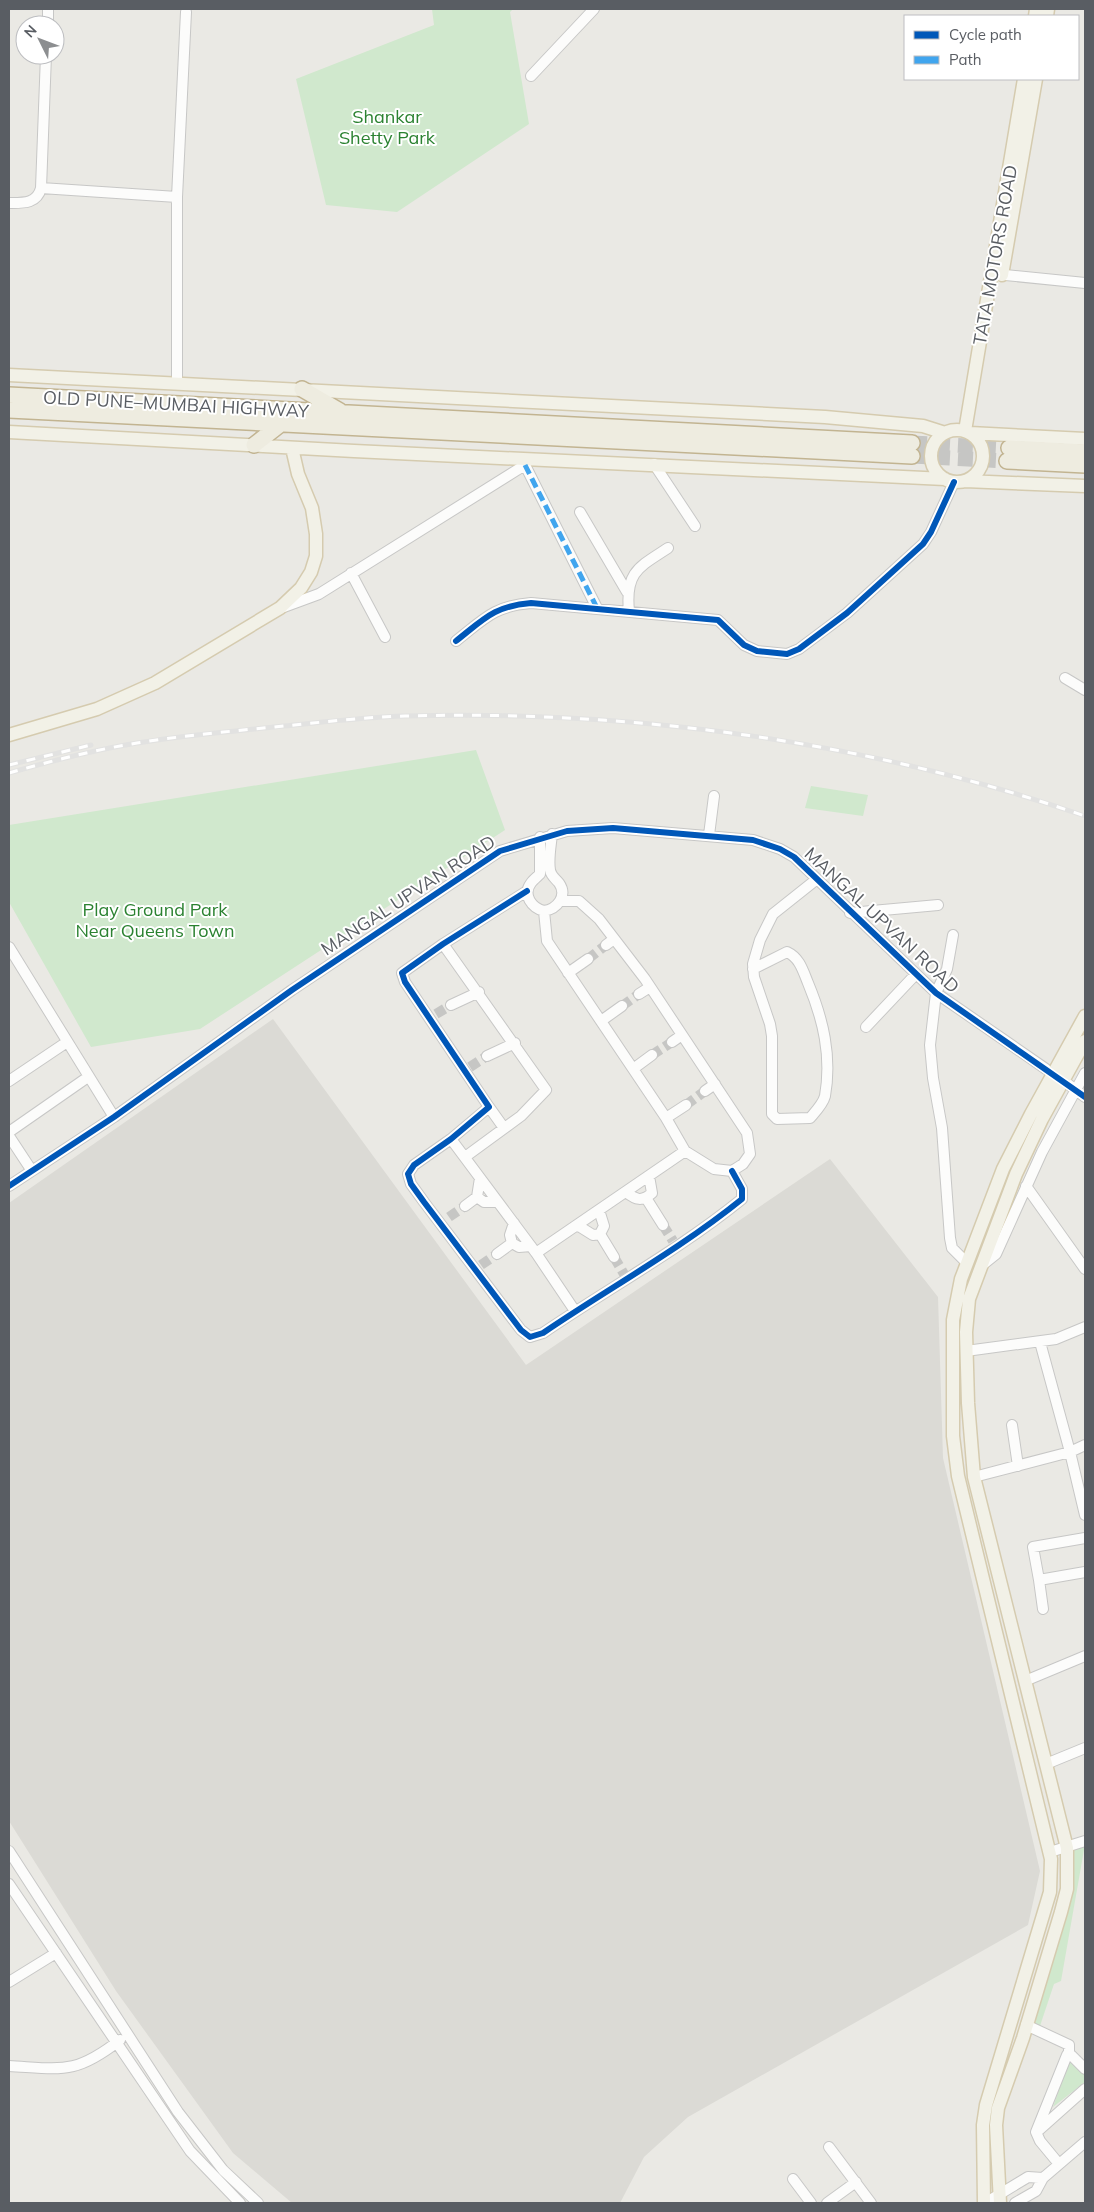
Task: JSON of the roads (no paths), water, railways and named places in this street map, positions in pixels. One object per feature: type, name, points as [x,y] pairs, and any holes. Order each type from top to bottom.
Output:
[{"type":"highway","points":[[302,389],[342,412]]},
{"type":"highway","name":"OLD PUNE–MUMBAI HIGHWAY","points":[[9,395],[342,412],[912,450],[282,424],[9,410]]},
{"type":"highway","points":[[254,446],[282,424]]},
{"type":"highway","points":[[1085,452],[1008,454],[1085,465]]},
{"type":"main road","name":"TATA MOTORS ROAD","points":[[967,432],[997,274],[1024,80]]},
{"type":"main road","points":[[997,274],[1036,80]]},
{"type":"main road","points":[[9,375],[177,382],[825,417],[924,426],[945,433]]},
{"type":"main road","points":[[954,481],[934,468],[931,453],[934,443],[945,433],[955,430],[1085,439]]},
{"type":"main road","points":[[9,432],[527,462],[654,464],[954,481],[1085,486]]},
{"type":"main road","points":[[954,481],[977,472],[983,458],[980,443],[967,432]]},
{"type":"main road","points":[[9,735],[97,709],[155,683],[280,608],[301,588],[311,572],[316,556],[315,521],[298,474],[292,448]]},
{"type":"main road","points":[[985,2203],[983,2125],[986,2105],[1050,1892],[1050,1852],[958,1476],[955,1454],[953,1320],[956,1299],[967,1263],[1003,1169],[1035,1106],[1085,1016]]},
{"type":"main road","points":[[1000,2199],[996,2125],[998,2108],[1061,1912],[1067,1888],[1067,1848],[974,1477],[969,1440],[966,1351],[968,1310],[980,1267],[1016,1174],[1042,1119],[1085,1041]]},
{"type":"street","points":[[531,76],[594,9]]},
{"type":"street","points":[[177,382],[178,197],[187,10]]},
{"type":"street","points":[[9,203],[31,201],[37,198],[41,188],[46,65]]},
{"type":"street","points":[[41,188],[178,197]]},
{"type":"street","points":[[997,274],[1085,283]]},
{"type":"street","points":[[280,608],[319,594],[527,462],[597,608]]},
{"type":"street","points":[[654,464],[695,526]]},
{"type":"street","points":[[456,641],[494,611],[511,605],[531,603],[718,620],[744,645],[757,651],[787,654],[795,651],[847,613],[923,544],[954,481]]},
{"type":"street","points":[[580,512],[627,592],[629,611]]},
{"type":"street","points":[[627,592],[641,566],[668,548]]},
{"type":"street","points":[[351,573],[384,637]]},
{"type":"street","points":[[1065,678],[1085,690]]},
{"type":"street","points":[[709,835],[714,796]]},
{"type":"street","name":"MANGAL UPVAN ROAD","points":[[9,1186],[114,1117],[292,990],[480,862],[500,851],[540,837],[586,828],[709,835],[753,840],[780,849],[794,857],[850,913],[936,993],[1046,1069]]},
{"type":"street","points":[[544,912],[556,907],[561,901],[562,892],[560,884],[551,875],[552,834]]},
{"type":"street","points":[[540,837],[540,874],[530,883],[527,891],[528,899],[533,906],[544,912]]},
{"type":"street","points":[[753,969],[787,952],[794,955],[800,963],[821,1015],[826,1044],[825,1096],[810,1118],[777,1119],[772,1114],[772,1036],[753,969],[760,940],[773,914],[817,879]]},
{"type":"street","points":[[504,1128],[489,1108],[433,1016],[405,982],[402,973],[443,944],[527,891]]},
{"type":"street","points":[[544,912],[546,941],[666,1118],[685,1151],[714,1170],[732,1171],[743,1164],[750,1154],[748,1133],[650,987],[610,942],[598,919],[579,901],[561,901]]},
{"type":"street","points":[[850,913],[938,905]]},
{"type":"street","points":[[953,935],[947,969],[936,993],[930,1054],[942,1128],[950,1238],[952,1248],[967,1263]]},
{"type":"street","points":[[443,944],[515,1042],[546,1090],[521,1116],[465,1157]]},
{"type":"street","points":[[9,947],[114,1117]]},
{"type":"street","points":[[568,973],[588,959]]},
{"type":"street","points":[[866,1027],[916,974]]},
{"type":"street","points":[[463,998],[472,983]]},
{"type":"street","points":[[639,994],[650,987]]},
{"type":"street","points":[[451,1005],[479,992]]},
{"type":"street","points":[[601,1021],[622,1006]]},
{"type":"street","points":[[498,1048],[508,1033]]},
{"type":"street","points":[[672,1042],[682,1035]]},
{"type":"street","points":[[9,1081],[67,1042]]},
{"type":"street","points":[[487,1056],[498,1048],[515,1042]]},
{"type":"street","points":[[633,1069],[652,1056]]},
{"type":"street","points":[[980,1267],[996,1254],[1072,1086],[1085,1073]]},
{"type":"street","points":[[9,1132],[88,1076]]},
{"type":"street","points":[[705,1091],[715,1084]]},
{"type":"street","points":[[1072,1086],[1085,1096]]},
{"type":"street","points":[[666,1118],[686,1105]]},
{"type":"street","points":[[489,1108],[451,1139],[414,1165],[408,1174],[411,1184],[440,1224],[478,1267],[521,1330],[530,1337],[543,1333],[742,1199],[742,1189],[732,1171]]},
{"type":"street","points":[[9,1136],[32,1171]]},
{"type":"street","points":[[451,1139],[534,1250],[575,1311]]},
{"type":"street","points":[[514,1223],[510,1235],[512,1243],[519,1247],[534,1250],[577,1226],[685,1151]]},
{"type":"street","points":[[626,1192],[640,1200],[646,1198],[652,1193],[649,1176]]},
{"type":"street","points":[[465,1206],[477,1197],[480,1178]]},
{"type":"street","points":[[1026,1186],[1085,1269]]},
{"type":"street","points":[[477,1197],[484,1202],[498,1202]]},
{"type":"street","points":[[646,1198],[663,1225]]},
{"type":"street","points":[[599,1210],[604,1226],[600,1234]]},
{"type":"street","points":[[440,1224],[449,1217]]},
{"type":"street","points":[[577,1226],[593,1235],[600,1234]]},
{"type":"street","points":[[600,1234],[614,1257]]},
{"type":"street","points":[[497,1254],[512,1243]]},
{"type":"street","points":[[966,1351],[1056,1339],[1085,1327]]},
{"type":"street","points":[[1040,1342],[1070,1452],[1085,1516]]},
{"type":"street","points":[[1012,1425],[1018,1466]]},
{"type":"street","points":[[974,1477],[1070,1452],[1085,1445]]},
{"type":"street","points":[[1042,1609],[1033,1547],[1085,1538]]},
{"type":"street","points":[[1039,1580],[1085,1572]]},
{"type":"street","points":[[1025,1681],[1085,1656]]},
{"type":"street","points":[[1046,1764],[1085,1748]]},
{"type":"street","points":[[1050,1852],[1085,1841]]},
{"type":"street","points":[[9,1851],[206,2151],[258,2203]]},
{"type":"street","points":[[9,1884],[190,2150],[240,2203]]},
{"type":"street","points":[[9,1982],[56,1953]]},
{"type":"street","points":[[1026,2025],[1069,2045],[1069,2055],[1085,2069]]},
{"type":"street","points":[[9,2066],[63,2069],[74,2067],[88,2062],[128,2034]]},
{"type":"street","points":[[1059,2164],[1040,2141],[1036,2132],[1064,2058],[1069,2055]]},
{"type":"street","points":[[1036,2132],[1085,2089]]},
{"type":"street","points":[[1015,2203],[1036,2191],[1043,2178],[1085,2142]]},
{"type":"street","points":[[829,2147],[871,2203]]},
{"type":"street","points":[[985,2203],[1000,2199],[1028,2177],[1043,2178]]},
{"type":"street","points":[[793,2179],[811,2203]]},
{"type":"street","points":[[827,2203],[856,2182]]},
{"type":"tunnel","points":[[912,443],[1009,448]]},
{"type":"tunnel","points":[[912,456],[1007,461]]},
{"type":"tunnel","points":[[588,959],[606,945]]},
{"type":"tunnel","points":[[622,1006],[639,994]]},
{"type":"tunnel","points":[[436,1014],[451,1005]]},
{"type":"tunnel","points":[[652,1055],[672,1042]]},
{"type":"tunnel","points":[[470,1067],[487,1056]]},
{"type":"tunnel","points":[[686,1105],[705,1091]]},
{"type":"tunnel","points":[[449,1217],[465,1206]]},
{"type":"tunnel","points":[[663,1225],[673,1241]]},
{"type":"tunnel","points":[[481,1265],[497,1254]]},
{"type":"tunnel","points":[[614,1257],[624,1274]]},
{"type":"railway","points":[[9,773],[105,749],[210,733],[375,717],[491,715],[664,725],[750,736],[835,750],[919,768],[1003,790],[1085,816]]},
{"type":"railway","points":[[9,765],[91,745]]},
{"type":"park label","name":"Shankar Shetty Park","points":[[387,126]]},
{"type":"park label","name":"Play Ground Park Near Queens Town","points":[[155,920]]}]
